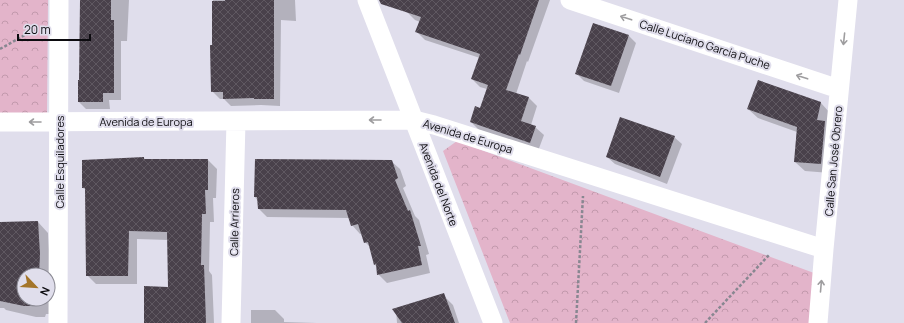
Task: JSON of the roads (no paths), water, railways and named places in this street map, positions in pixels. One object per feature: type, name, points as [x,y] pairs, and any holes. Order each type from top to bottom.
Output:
[{"type":"street","name":"Calle Esquiladores","points":[[58,323],[59,0]]},
{"type":"street","name":"Avenida del Norte","points":[[367,0],[493,323]]},
{"type":"street","name":"Calle Luciano García Puche","points":[[570,0],[839,89]]},
{"type":"street","name":"Calle San José Obrero","points":[[818,323],[848,0]]},
{"type":"street","name":"Avenida de Europa","points":[[0,122],[414,120],[434,125],[824,249]]},
{"type":"street","name":"Calle Arrieros","points":[[231,323],[236,121]]}]
